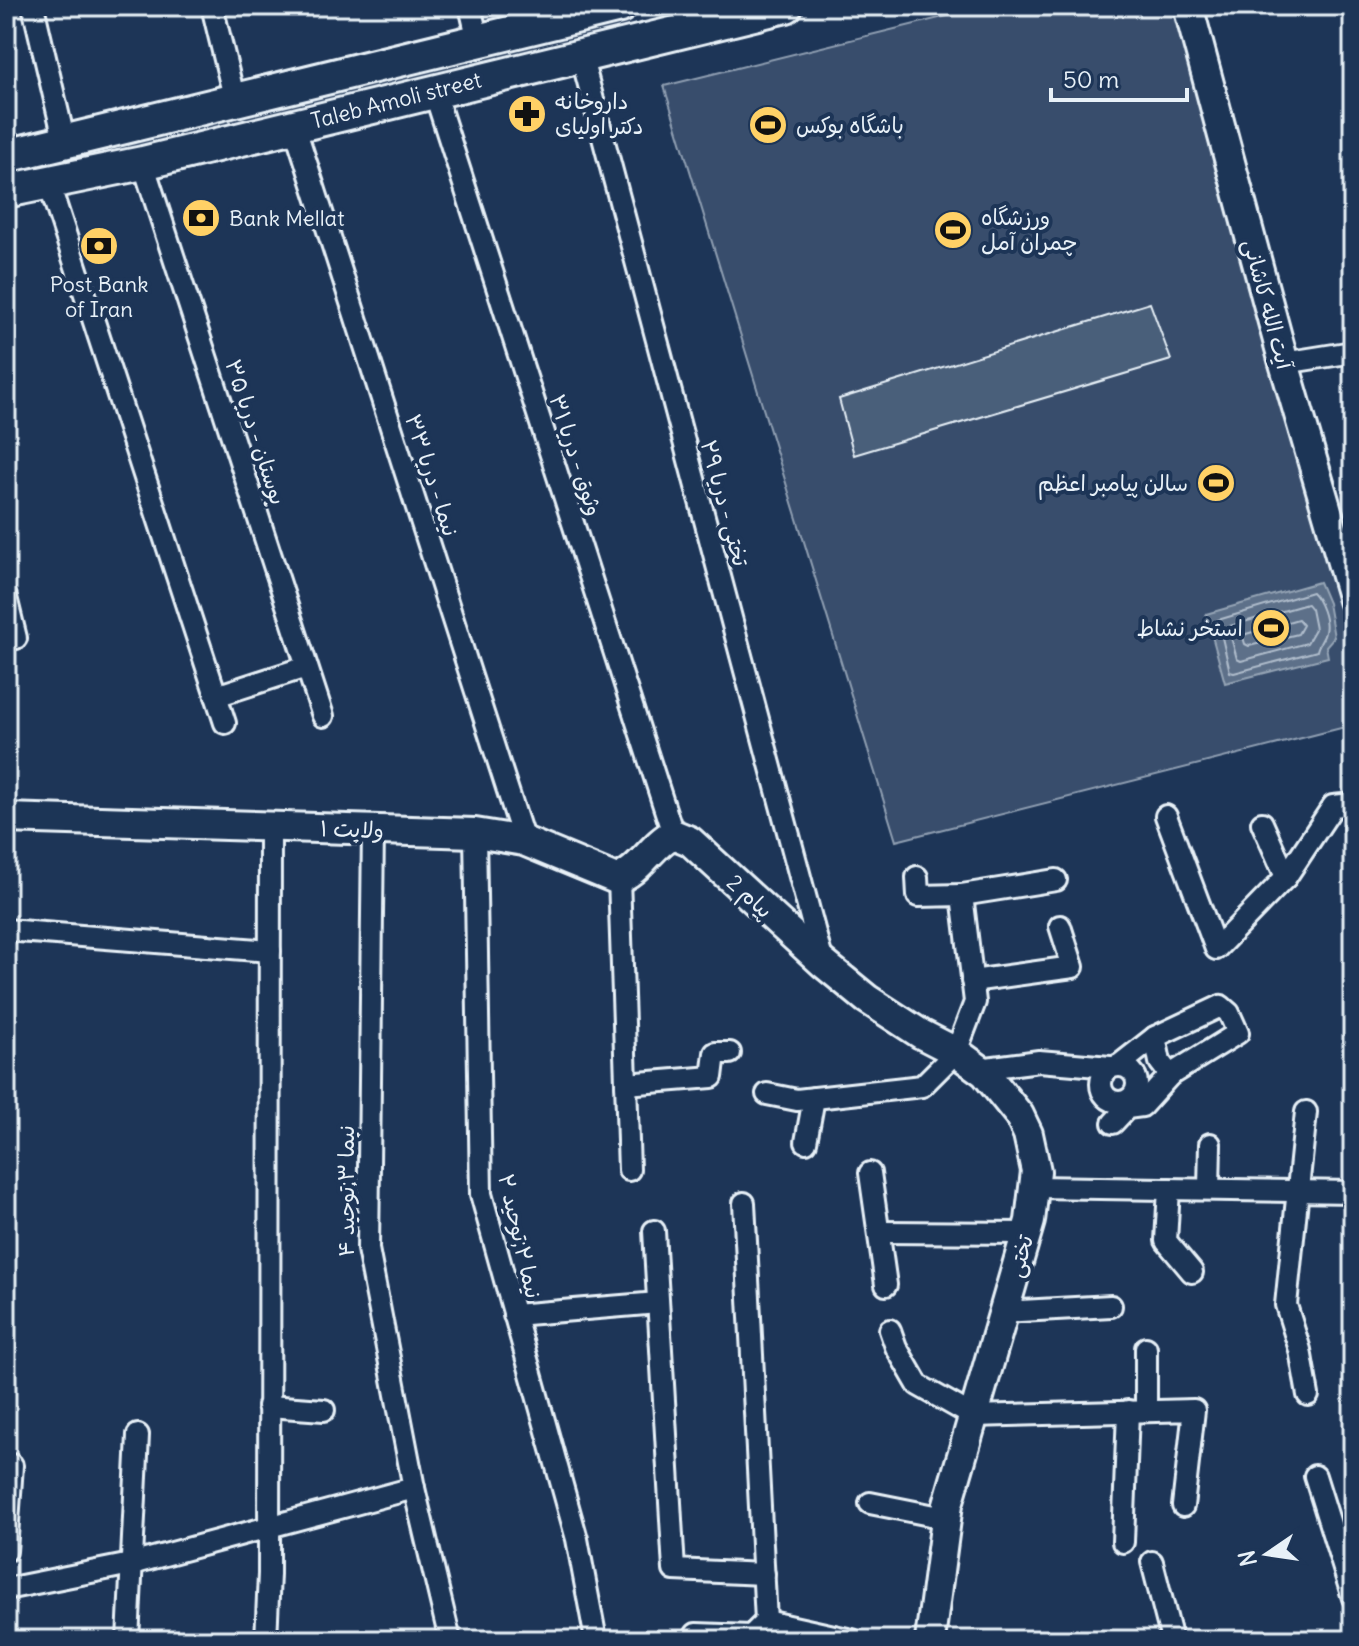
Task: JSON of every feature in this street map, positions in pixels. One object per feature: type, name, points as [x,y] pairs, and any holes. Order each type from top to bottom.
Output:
[{"type":"main road","name":"Taleb Amoli street","points":[[6,156],[620,6]]},
{"type":"main road","name":"Taleb Amoli street","points":[[6,191],[143,163],[581,55],[720,15],[786,6]]},
{"type":"street","points":[[33,6],[65,143]]},
{"type":"street","points":[[212,6],[235,101]]},
{"type":"street","points":[[470,6],[478,41]]},
{"type":"street","name":"آیت الله کاشانی","points":[[1188,6],[1284,363],[1353,600]]},
{"type":"street","name":"تختی - دریا ۲۹","points":[[581,55],[823,963]]},
{"type":"street","name":"وثوق - دریا ۳۱","points":[[434,91],[673,834]]},
{"type":"street","name":"نیما - دریا ۳۳","points":[[294,125],[524,841]]},
{"type":"street","name":"بوستان - دریا ۳۵","points":[[143,163],[323,716]]},
{"type":"street","points":[[49,184],[225,723]]},
{"type":"street","points":[[1284,363],[1353,352]]},
{"type":"street","points":[[6,597],[16,638]]},
{"type":"street","points":[[216,696],[306,667]]},
{"type":"street","points":[[1166,816],[1216,949],[1286,877],[1333,806],[1353,804]]},
{"type":"street","name":"ولایت ۱","points":[[6,818],[475,833],[524,841],[612,878],[619,878]]},
{"type":"street","points":[[1262,823],[1286,877]]},
{"type":"street","points":[[266,1640],[269,1527],[270,827]]},
{"type":"street","name":"نیما ۳;توحید ۴","points":[[373,830],[368,1249],[414,1488],[450,1640]]},
{"type":"street","name":"نیما ۲;توحید ۲","points":[[475,833],[481,1194],[577,1539],[596,1640]]},
{"type":"street","points":[[629,1170],[619,878],[663,839],[673,834]]},
{"type":"street","name":"پیام 2","points":[[673,834],[690,841],[823,963]]},
{"type":"street","points":[[917,877],[918,896],[962,895],[1056,880]]},
{"type":"street","points":[[767,1094],[797,1100],[922,1086],[956,1052],[975,1002],[962,895]]},
{"type":"street","points":[[972,981],[1073,967],[1060,926]]},
{"type":"street","points":[[6,930],[270,951]]},
{"type":"street","name":"تختی","points":[[823,963],[888,1012],[979,1069],[1019,1115],[1028,1134],[1036,1171],[1027,1233],[945,1518],[930,1640]]},
{"type":"street","points":[[979,1069],[1039,1061],[1114,1067],[1127,1067],[1137,1078],[1136,1092],[1121,1111],[1142,1106],[1170,1075],[1238,1033],[1229,1013],[1221,1006],[1155,1037],[1114,1067]]},
{"type":"street","points":[[1190,1020],[1204,1032],[1210,1050]]},
{"type":"street","points":[[1155,1037],[1160,1062],[1170,1075]]},
{"type":"street","points":[[626,1084],[712,1077],[715,1053],[730,1053]]},
{"type":"street","points":[[806,1142],[814,1098]]},
{"type":"street","points":[[1306,1112],[1286,1305],[1300,1350],[1308,1395]]},
{"type":"street","points":[[1209,1189],[1210,1144]]},
{"type":"street","points":[[870,1173],[886,1285]]},
{"type":"street","points":[[1034,1187],[1353,1192]]},
{"type":"street","points":[[1169,1189],[1166,1241],[1192,1272]]},
{"type":"street","points":[[696,1634],[751,1636],[766,1621],[744,1203]]},
{"type":"street","points":[[654,1231],[674,1570],[764,1574]]},
{"type":"street","points":[[880,1232],[1027,1233]]},
{"type":"street","points":[[514,1315],[658,1303]]},
{"type":"street","points":[[1003,1312],[1111,1306]]},
{"type":"street","points":[[890,1330],[918,1385],[973,1416],[1194,1410],[1183,1506]]},
{"type":"street","points":[[1123,1542],[1146,1348]]},
{"type":"street","points":[[268,1406],[324,1410]]},
{"type":"street","points":[[128,1640],[138,1435]]},
{"type":"street","points":[[6,1551],[12,1465]]},
{"type":"street","points":[[1315,1476],[1353,1598]]},
{"type":"street","points":[[6,1589],[131,1564],[414,1488]]},
{"type":"street","points":[[870,1503],[945,1518]]},
{"type":"street","points":[[1152,1562],[1172,1640]]},
{"type":"street","points":[[766,1621],[852,1640]]},
{"type":"shaded area","points":[[988,6],[1180,6],[1353,601],[1353,725],[896,841],[664,86]]},
{"type":"water","name":"استخر نشاط","points":[[1319,582],[1328,603],[1334,637],[1326,646],[1328,657],[1225,683],[1206,614]]},
{"type":"building","points":[[1150,303],[1171,360],[854,455],[839,399]]},
{"type":"place","name":"داروخانه دکتر اولیای","points":[[527,114]]},
{"type":"place","name":"باشگاه‌ بوکس","points":[[768,125]]},
{"type":"place","name":"Bank Mellat","points":[[201,218]]},
{"type":"place","name":"ورزشگاه چمران آمل","points":[[953,230]]},
{"type":"place","name":"Post Bank of Iran","points":[[99,246]]},
{"type":"place","name":"سالن پیامبر اعظم","points":[[1216,483]]},
{"type":"place","name":"استخر نشاط","points":[[1271,628]]}]
